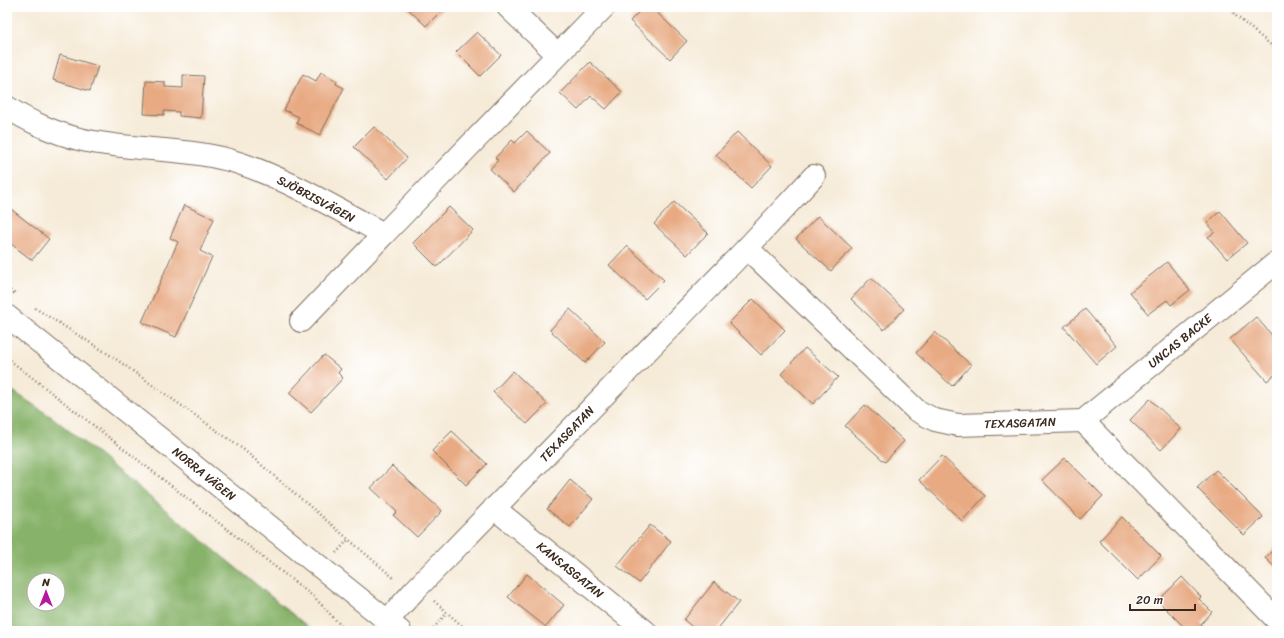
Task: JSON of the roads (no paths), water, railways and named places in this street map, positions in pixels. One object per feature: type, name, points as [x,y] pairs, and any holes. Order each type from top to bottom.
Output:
[{"type":"street","points":[[508,7],[557,54]]},
{"type":"street","points":[[301,321],[604,7]]},
{"type":"street","name":"SJÖBRISVÄGEN","points":[[7,108],[21,117],[78,139],[174,150],[228,160],[277,178],[384,234]]},
{"type":"street","name":"TEXASGATAN","points":[[394,626],[414,592],[747,248],[814,176]]},
{"type":"street","name":"TEXASGATAN","points":[[747,248],[916,410],[935,420],[958,426],[1083,421]]},
{"type":"street","name":"UNCAS BACKE","points":[[1083,421],[1277,262]]},
{"type":"street","name":"NORRA VÄGEN","points":[[7,316],[394,626]]},
{"type":"street","points":[[1083,421],[1277,620]]},
{"type":"street","name":"KANSASGATAN","points":[[494,508],[646,631]]}]
